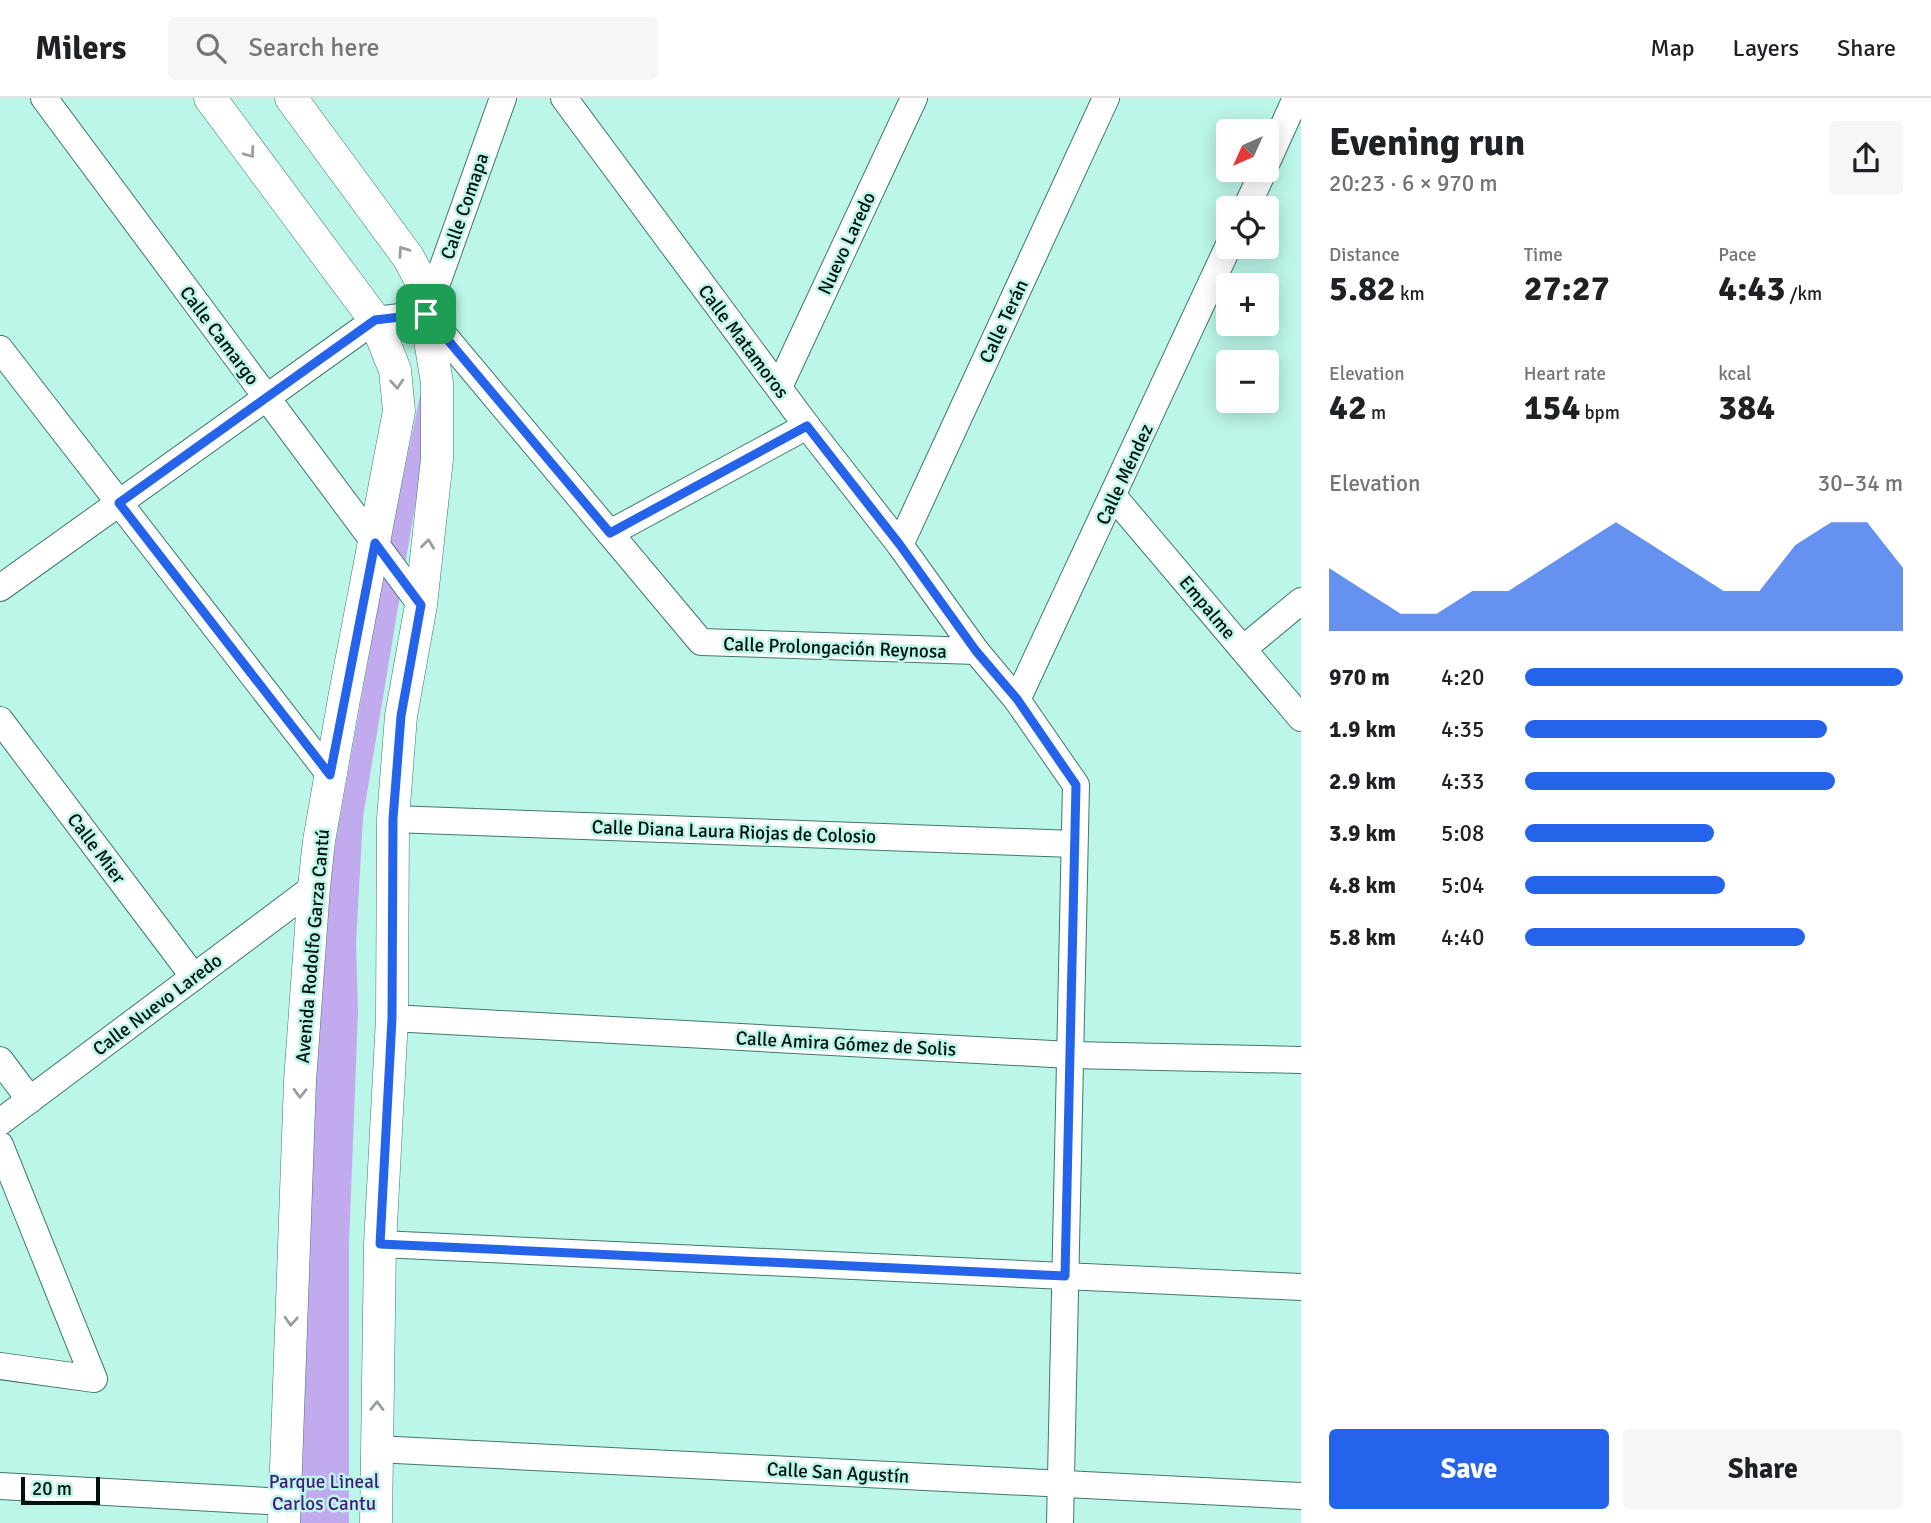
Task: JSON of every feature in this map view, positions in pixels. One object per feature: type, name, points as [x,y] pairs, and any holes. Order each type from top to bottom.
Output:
[{"type":"main road","name":"Avenida Rodolfo Garza Cantú","points":[[210,98],[375,320],[396,370],[399,411],[330,775],[314,887],[300,1082],[285,1512]]},
{"type":"main road","points":[[291,98],[408,257],[420,279],[437,383],[438,459],[421,605],[401,716],[393,819],[392,1018],[380,1244],[376,1523]]},
{"type":"street","name":"Calle Camargo","points":[[44,98],[421,605]]},
{"type":"street","name":"Calle Comapa","points":[[426,314],[503,98]]},
{"type":"street","name":"Calle Matamoros","points":[[564,98],[807,426],[900,545],[976,651],[1017,699],[1076,785],[1074,844]]},
{"type":"street","name":"Nuevo Laredo","points":[[779,387],[914,98]]},
{"type":"street","name":"Calle Terán","points":[[900,545],[1106,98]]},
{"type":"street","points":[[1279,136],[1297,98]]},
{"type":"street","name":"Calle Méndez","points":[[1017,699],[1114,497],[1223,259]]},
{"type":"street","points":[[0,588],[375,320],[426,314]]},
{"type":"street","name":"Calle Prolongación Reynosa","points":[[426,314],[701,642],[976,651]]},
{"type":"street","points":[[0,349],[330,775]]},
{"type":"street","points":[[610,533],[807,426]]},
{"type":"street","name":"Empalme","points":[[1114,497],[1301,718]]},
{"type":"street","points":[[1242,649],[1301,601]]},
{"type":"street","name":"Calle Mier","points":[[0,720],[194,977]]},
{"type":"street","name":"Calle Diana Laura Riojas de Colosio","points":[[393,819],[1074,844]]},
{"type":"street","points":[[1060,1523],[1074,844]]},
{"type":"street","name":"Calle Nuevo Laredo","points":[[0,1122],[314,887]]},
{"type":"street","name":"Calle Amira Gómez de Solis","points":[[392,1018],[1070,1055],[1301,1060]]},
{"type":"street","points":[[0,1060],[30,1100]]},
{"type":"street","points":[[0,1144],[94,1379],[0,1366]]},
{"type":"street","points":[[380,1244],[1301,1287]]},
{"type":"street","name":"Calle San Agustín","points":[[376,1449],[1301,1496]]},
{"type":"street","points":[[0,1486],[285,1512]]},
{"type":"green space","name":"Parque Lineal Carlos Cantu","points":[[425,392],[428,428],[363,817],[356,943],[358,1012],[349,1244],[349,1523],[296,1523],[314,1083],[329,880],[388,549],[420,396]]},
{"type":"route","points":[[426,314],[610,533],[807,426],[900,545],[976,651],[1017,699],[1076,785],[1065,1276],[380,1244],[392,1018],[393,819],[401,716],[421,605],[375,543],[330,775],[119,503],[375,320],[426,314]]}]
